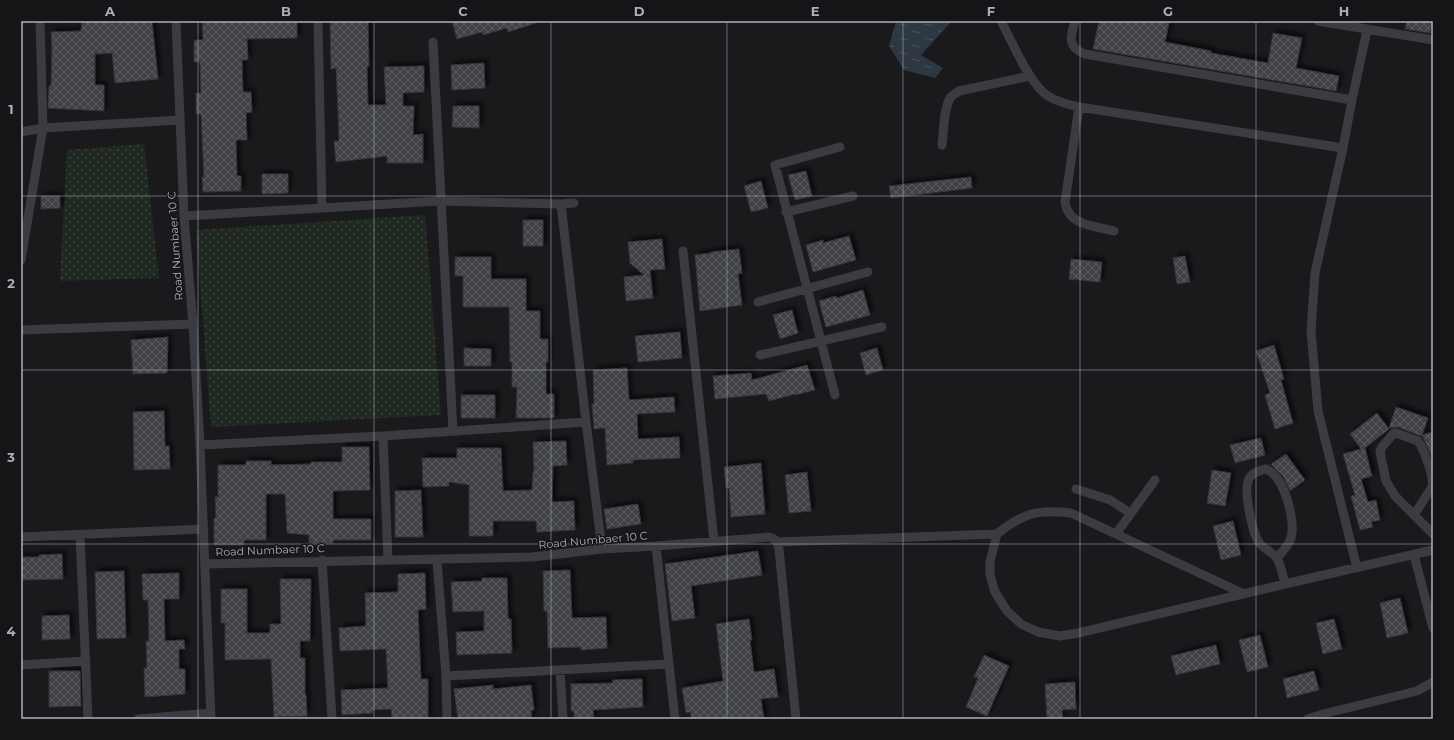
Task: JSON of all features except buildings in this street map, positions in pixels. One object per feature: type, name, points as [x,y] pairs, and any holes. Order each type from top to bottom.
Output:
[{"type":"street","points":[[21,260],[43,128],[40,21]]},
{"type":"street","name":"Road Numbaer 10 C","points":[[176,21],[184,216],[193,324],[205,564],[322,560],[438,560],[532,557],[602,549],[656,546],[675,719]]},
{"type":"street","points":[[1001,21],[1030,76],[1043,93],[1066,104],[1343,148]]},
{"type":"street","points":[[1075,21],[1071,35],[1072,42],[1074,48],[1085,54],[1352,100]]},
{"type":"street","points":[[1318,21],[1433,40]]},
{"type":"street","points":[[318,22],[322,208]]},
{"type":"street","points":[[1357,568],[1318,410],[1311,331],[1315,273],[1343,148],[1367,30]]},
{"type":"street","points":[[433,42],[453,431]]},
{"type":"street","points":[[942,146],[946,110],[951,97],[959,91],[1030,76]]},
{"type":"street","points":[[1079,107],[1065,202],[1066,210],[1079,222],[1114,231]]},
{"type":"street","points":[[21,132],[43,128],[180,120]]},
{"type":"street","points":[[836,395],[786,212],[775,165],[840,146]]},
{"type":"street","points":[[786,212],[853,196]]},
{"type":"street","points":[[184,216],[440,201],[574,203]]},
{"type":"street","points":[[561,204],[602,549]]},
{"type":"street","points":[[683,251],[714,541]]},
{"type":"street","points":[[758,302],[868,272]]},
{"type":"street","points":[[21,330],[193,324]]},
{"type":"street","points":[[760,355],[882,327]]},
{"type":"street","points":[[200,445],[383,436],[586,422]]},
{"type":"street","points":[[1414,515],[1432,487],[1429,468],[1418,441],[1394,433],[1380,450],[1384,477],[1395,496],[1414,515],[1433,534]]},
{"type":"street","points":[[383,436],[388,560]]},
{"type":"street","points":[[1277,558],[1291,538],[1293,524],[1283,488],[1273,472],[1266,469],[1255,473],[1248,481],[1247,487],[1250,510],[1253,527],[1258,541],[1277,558],[1285,584]]},
{"type":"street","points":[[1116,534],[1155,480]]},
{"type":"street","points":[[1076,489],[1110,500],[1130,513]]},
{"type":"street","points":[[777,542],[997,534],[1022,517],[1041,511],[1054,511],[1071,513],[1244,594]]},
{"type":"street","points":[[21,537],[204,529]]},
{"type":"street","points":[[997,534],[990,562],[990,575],[995,592],[1007,611],[1021,624],[1038,632],[1060,636],[1433,550]]},
{"type":"street","points":[[80,535],[88,719]]},
{"type":"street","points":[[656,546],[769,537],[773,538],[777,542],[779,548],[796,719]]},
{"type":"street","points":[[1414,555],[1433,628]]},
{"type":"street","points":[[322,560],[332,719]]},
{"type":"street","points":[[438,560],[446,676],[447,719]]},
{"type":"street","points":[[138,719],[211,716],[205,564]]},
{"type":"street","points":[[21,665],[86,661]]},
{"type":"street","points":[[446,676],[668,664]]},
{"type":"street","points":[[560,670],[563,719]]},
{"type":"street","points":[[1308,719],[1417,691],[1433,682]]},
{"type":"shaded area","points":[[144,144],[159,278],[60,281],[67,150]]},
{"type":"shaded area","points":[[425,215],[441,415],[211,427],[196,230]]},
{"type":"water","points":[[896,21],[952,21],[921,55],[943,68],[935,78],[904,70],[889,46]]}]
